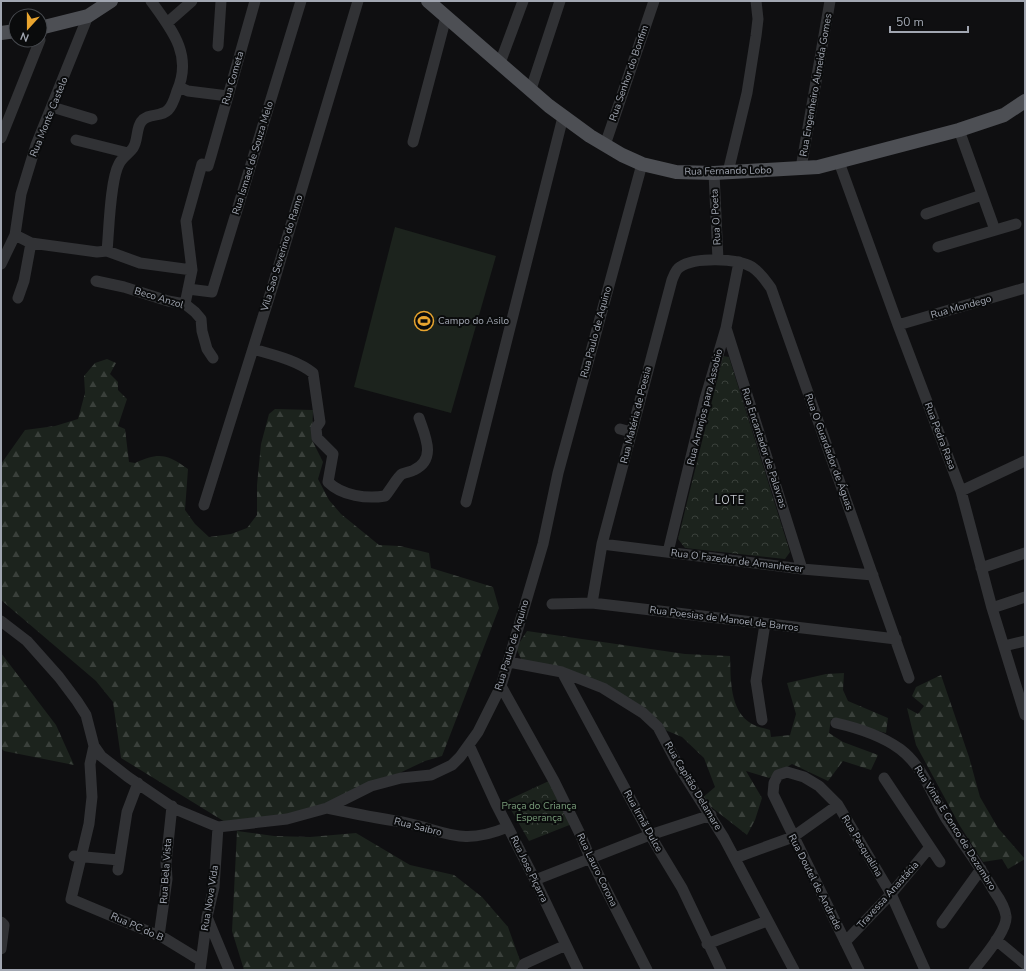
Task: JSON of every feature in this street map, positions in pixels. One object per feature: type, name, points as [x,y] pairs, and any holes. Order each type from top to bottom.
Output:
[{"type":"main road","points":[[48,30],[88,16],[111,1]]},
{"type":"main road","name":"Rua Fernando Lobo","points":[[428,1],[563,117],[605,145],[642,164],[676,172],[714,173],[801,168],[839,162],[959,130],[1004,115],[1025,101]]},
{"type":"street","points":[[107,251],[112,194],[118,164],[133,148],[141,122],[150,115],[162,114],[167,111],[179,87],[183,66],[182,51],[167,23],[151,1]]},
{"type":"street","points":[[167,23],[192,1]]},
{"type":"street","points":[[218,46],[221,1]]},
{"type":"street","name":"Rua Cometa","points":[[192,270],[186,221],[202,164],[208,166],[255,1]]},
{"type":"street","name":"Rua Ismael de Souza Melo","points":[[188,289],[212,292],[301,1]]},
{"type":"street","name":"Vila Sao Severino do Ramo","points":[[204,505],[253,349],[358,1]]},
{"type":"street","points":[[500,63],[523,1]]},
{"type":"street","points":[[530,89],[560,1]]},
{"type":"street","name":"Rua Senhor do Bonfim","points":[[605,145],[654,1]]},
{"type":"street","points":[[728,172],[747,92],[753,57],[758,19],[756,1]]},
{"type":"street","name":"Rua Engenheiro Almeida Gomes","points":[[801,168],[830,1]]},
{"type":"street","name":"Rua Monte Castelo","points":[[1,264],[15,235],[23,187],[36,145],[88,16]]},
{"type":"street","points":[[413,142],[446,17]]},
{"type":"street","points":[[1,138],[35,48]]},
{"type":"street","points":[[179,87],[188,91],[228,96]]},
{"type":"street","points":[[52,107],[92,119]]},
{"type":"street","points":[[466,502],[563,117]]},
{"type":"street","points":[[959,130],[996,230]]},
{"type":"street","points":[[76,140],[128,153]]},
{"type":"street","name":"Rua Pedra Rasa","points":[[839,162],[898,325],[961,491],[992,608],[1004,646],[1020,684],[1025,715]]},
{"type":"street","name":"Rua Paulo de Aquino","points":[[218,827],[287,819],[327,808],[378,783],[401,778],[431,775],[452,766],[469,745],[489,712],[501,686],[543,544],[558,473],[642,164]]},
{"type":"street","name":"Rua O Poeta","points":[[714,173],[718,260]]},
{"type":"street","points":[[926,214],[982,195]]},
{"type":"street","points":[[938,248],[1016,224]]},
{"type":"street","points":[[15,235],[31,243],[97,252],[107,251],[140,262],[192,270],[185,304]]},
{"type":"street","points":[[18,298],[31,243]]},
{"type":"street","name":"Rua O Guardador de Águas","points":[[718,260],[739,262],[752,267],[763,275],[771,288],[909,678]]},
{"type":"street","name":"Rua Matéria de Poesia","points":[[592,603],[602,544],[672,280],[678,268],[687,263],[718,260]]},
{"type":"street","name":"Rua Arranjos para Assobio","points":[[668,552],[705,399],[726,328],[739,262]]},
{"type":"street","name":"Beco Anzol","points":[[96,282],[124,287],[168,301],[185,304],[195,312],[201,320],[202,331],[207,349],[213,358]]},
{"type":"street","name":"Rua Mondego","points":[[898,325],[1025,288]]},
{"type":"street","name":"Rua Encantador de Palavras","points":[[726,328],[802,569]]},
{"type":"street","points":[[253,349],[282,358],[308,369],[313,373],[320,422],[316,428],[317,438],[333,454],[328,482],[335,490],[375,498],[385,496],[401,474],[414,470],[425,463],[428,454],[428,444],[419,418]]},
{"type":"street","points":[[620,429],[631,432]]},
{"type":"street","points":[[961,491],[1025,461]]},
{"type":"street","name":"Rua O Fazedor de Amanhecer","points":[[602,544],[802,569],[873,575]]},
{"type":"street","points":[[981,568],[1025,553]]},
{"type":"street","points":[[992,608],[1025,597]]},
{"type":"street","name":"Rua Poesias de Manoel de Barros","points":[[552,604],[592,603],[896,640]]},
{"type":"street","points":[[1,621],[27,641],[59,677],[86,715],[94,746],[108,762],[172,806],[218,827]]},
{"type":"street","points":[[762,720],[756,681],[765,624]]},
{"type":"street","points":[[1004,646],[1025,641]]},
{"type":"street","name":"Rua Capitão Delamare","points":[[508,662],[562,672],[603,688],[643,713],[658,727],[678,765],[711,816],[735,858],[794,970]]},
{"type":"street","name":"Rua Irmã Dulce","points":[[562,672],[650,835],[682,888],[707,944],[721,970]]},
{"type":"street","name":"Rua Lauro Corona","points":[[501,686],[554,781],[590,858],[647,970]]},
{"type":"street","name":"Rua Vinte E Conco de Dezembro","points":[[836,723],[853,727],[878,737],[900,749],[916,764],[946,818],[982,869],[1002,904],[1006,916],[1004,926],[996,940],[974,970]]},
{"type":"street","name":"Rua Jose Piçarra","points":[[469,745],[578,970]]},
{"type":"street","points":[[94,746],[90,764],[92,797],[89,824],[78,856],[118,865],[127,812],[138,783]]},
{"type":"street","name":"Rua Pasqualina","points":[[773,794],[774,783],[778,775],[787,772],[804,777],[819,786],[838,805],[891,894],[925,970]]},
{"type":"street","points":[[884,778],[940,862]]},
{"type":"street","name":"Rua Doutel de Andrade","points":[[773,794],[859,970]]},
{"type":"street","points":[[735,858],[793,837],[838,805]]},
{"type":"street","name":"Rua Bela Vista","points":[[160,936],[167,879],[166,863],[172,806]]},
{"type":"street","name":"Rua Saibro","points":[[327,808],[403,823],[455,837],[469,838],[483,836],[508,827]]},
{"type":"street","points":[[535,880],[650,835],[711,816]]},
{"type":"street","name":"Rua Nova Vida","points":[[200,965],[207,917],[214,887],[218,827]]},
{"type":"street","name":"Travessa Anastácia","points":[[845,942],[891,894],[930,847]]},
{"type":"street","name":"Rua PC do B","points":[[78,856],[71,899],[160,936],[200,965]]},
{"type":"street","points":[[942,923],[982,869]]},
{"type":"street","points":[[207,917],[229,970]]},
{"type":"street","points":[[707,944],[767,921]]},
{"type":"street","points":[[1,922],[4,925],[1,949]]},
{"type":"street","points":[[996,940],[1025,964]]},
{"type":"street","points":[[521,970],[524,964],[566,946]]},
{"type":"green space","name":"Campo do Asilo","points":[[395,227],[496,256],[451,413],[354,387]]},
{"type":"green space","points":[[723,356],[729,357],[790,552],[785,559],[685,548],[678,539]]},
{"type":"green space","points":[[107,359],[116,363],[110,374],[118,382],[118,390],[127,399],[118,426],[125,429],[129,462],[135,463],[150,457],[163,456],[174,460],[188,469],[185,510],[195,524],[209,537],[231,534],[247,528],[257,515],[257,485],[261,444],[269,414],[275,409],[313,410],[312,440],[323,462],[318,479],[329,500],[341,514],[379,545],[400,546],[429,553],[431,568],[493,587],[499,608],[442,756],[425,761],[338,802],[287,819],[230,825],[121,758],[113,702],[96,681],[1,600],[1,464],[25,430],[55,426],[78,419],[85,393],[84,376],[95,363]]},
{"type":"green space","points":[[527,631],[685,654],[730,656],[731,684],[735,703],[739,711],[744,718],[752,724],[770,730],[771,737],[790,735],[796,714],[787,683],[826,674],[844,673],[843,690],[848,701],[888,718],[886,733],[831,719],[829,733],[843,742],[878,755],[871,770],[843,761],[828,781],[792,764],[769,778],[746,771],[762,798],[755,820],[747,835],[701,799],[715,787],[704,758],[682,737],[658,727],[603,688],[524,665],[516,648]]},
{"type":"green space","points":[[1,653],[56,725],[74,765],[4,751],[1,748]]},
{"type":"green space","points":[[941,675],[969,757],[980,797],[998,828],[1025,859],[1008,869],[1002,859],[983,862],[960,826],[916,745],[907,708],[918,714],[924,706],[912,696],[916,687]]},
{"type":"green space","name":"Praça do Criança Esperança","points":[[551,780],[572,824],[529,841],[506,801]]},
{"type":"green space","points":[[237,831],[274,836],[310,837],[356,833],[410,865],[454,875],[482,897],[508,927],[521,963],[521,970],[244,970],[232,931]]},
{"type":"place","name":"Campo do Asilo","points":[[424,321]]},
{"type":"district","name":"LOTE","points":[[730,500]]}]
